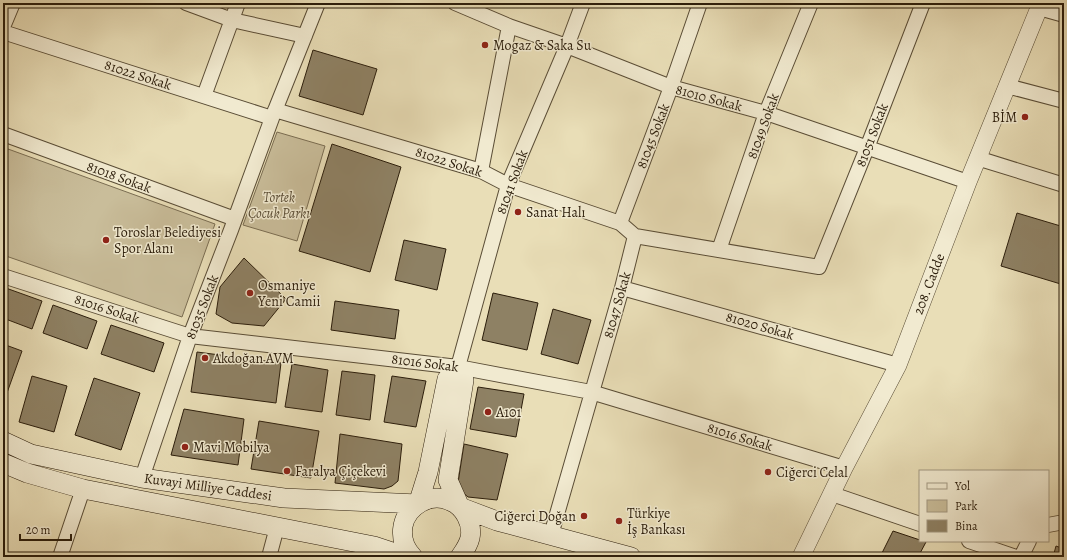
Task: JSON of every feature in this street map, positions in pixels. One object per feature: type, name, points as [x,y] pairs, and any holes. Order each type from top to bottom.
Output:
[{"type":"main road","points":[[418,504],[428,472],[447,379],[458,367],[464,380],[448,480],[470,526],[470,538],[460,557]]},
{"type":"main road","name":"Kuvayi Milliye Caddesi","points":[[3,441],[31,454],[142,478],[284,498],[418,504]]},
{"type":"main road","name":"Kuvayi Milliye Caddesi","points":[[3,463],[27,473],[83,489],[374,546],[407,557]]},
{"type":"main road","points":[[413,557],[409,553],[404,543],[402,532],[404,521],[409,511],[418,504],[428,499],[439,498],[450,501],[460,507],[497,521],[631,557]]},
{"type":"street","points":[[3,27],[14,3]]},
{"type":"street","points":[[186,3],[232,20],[305,36]]},
{"type":"street","points":[[204,96],[238,3]]},
{"type":"street","name":"81035 Sokak","points":[[142,478],[190,336],[274,114],[318,3]]},
{"type":"street","name":"81010 Sokak","points":[[455,3],[474,7],[509,26],[567,46],[671,88],[766,113],[968,182]]},
{"type":"street","name":"81041 Sokak","points":[[458,367],[508,185],[567,46],[583,3]]},
{"type":"street","name":"81045 Sokak","points":[[620,223],[671,88],[700,3]]},
{"type":"street","name":"81049 Sokak","points":[[719,250],[766,113],[811,3]]},
{"type":"street","name":"81051 Sokak","points":[[719,250],[819,268],[923,3]]},
{"type":"street","points":[[1040,5],[1064,15]]},
{"type":"street","name":"208. Cadde","points":[[801,557],[844,468],[898,365],[977,158],[1040,5]]},
{"type":"street","points":[[481,171],[509,26]]},
{"type":"street","name":"81022 Sokak","points":[[3,32],[204,96],[481,171],[508,185],[620,223]]},
{"type":"street","points":[[1007,86],[1064,101]]},
{"type":"street","name":"81018 Sokak","points":[[3,134],[235,220]]},
{"type":"street","points":[[977,158],[1064,185]]},
{"type":"street","points":[[620,223],[635,236],[719,250]]},
{"type":"street","name":"81047 Sokak","points":[[551,535],[622,288],[635,236]]},
{"type":"street","name":"81016 Sokak","points":[[3,276],[190,336],[458,367],[592,392],[844,468]]},
{"type":"street","name":"81020 Sokak","points":[[622,288],[898,365]]},
{"type":"street","points":[[60,557],[83,489]]},
{"type":"street","points":[[832,494],[919,524]]},
{"type":"street","points":[[1049,525],[1064,522]]},
{"type":"street","points":[[269,557],[277,527]]},
{"type":"street","points":[[972,542],[1016,557]]},
{"type":"street","points":[[1021,557],[1028,542]]},
{"type":"green space","name":"Tortek Çocuk Parkı","points":[[277,132],[325,146],[297,241],[243,225]]},
{"type":"green space","name":"Toroslar Belediyesi Spor Alanı","points":[[8,149],[215,224],[182,317],[3,255],[3,160]]},
{"type":"building","points":[[313,50],[377,69],[363,115],[299,96]]},
{"type":"building","points":[[332,144],[401,167],[370,272],[299,251]]},
{"type":"building","points":[[1017,213],[1064,227],[1064,285],[1001,266]]},
{"type":"building","points":[[404,240],[446,249],[437,290],[395,280]]},
{"type":"building","name":"Osmaniye Yeni Camii","points":[[244,258],[286,299],[264,326],[232,323],[216,314],[220,287]]},
{"type":"building","points":[[3,287],[42,301],[32,329],[3,318]]},
{"type":"building","points":[[493,293],[538,303],[527,350],[482,340]]},
{"type":"building","points":[[335,301],[399,310],[395,339],[331,330]]},
{"type":"building","points":[[53,305],[97,321],[87,349],[43,333]]},
{"type":"building","points":[[553,309],[591,320],[578,364],[541,354]]},
{"type":"building","points":[[111,325],[164,343],[154,372],[101,354]]},
{"type":"building","points":[[3,344],[22,351],[3,404]]},
{"type":"building","points":[[197,352],[281,363],[276,403],[191,392]]},
{"type":"building","points":[[292,364],[328,370],[322,412],[285,407]]},
{"type":"building","points":[[342,371],[375,375],[370,420],[336,415]]},
{"type":"building","points":[[32,376],[67,386],[54,432],[19,422]]},
{"type":"building","points":[[392,376],[426,381],[416,427],[384,422]]},
{"type":"building","points":[[94,378],[140,393],[121,450],[75,435]]},
{"type":"building","points":[[478,387],[524,394],[516,437],[470,429]]},
{"type":"building","points":[[184,409],[244,419],[238,465],[171,455]]},
{"type":"building","points":[[259,421],[319,431],[311,478],[251,469]]},
{"type":"building","points":[[340,434],[402,444],[398,481],[392,486],[384,489],[335,483]]},
{"type":"building","points":[[464,444],[508,454],[497,500],[468,497],[461,491],[458,483]]},
{"type":"building","points":[[893,531],[919,540],[919,542],[926,542],[918,557],[880,557]]},
{"type":"building","points":[[1056,546],[1064,549],[1064,557],[1053,557]]},
{"type":"place","name":"Mogaz & Saka Su","points":[[485,45]]},
{"type":"place","name":"BİM","points":[[1025,117]]},
{"type":"place","name":"Sanat Halı","points":[[518,212]]},
{"type":"place","name":"Toroslar Belediyesi Spor Alanı","points":[[106,240]]},
{"type":"place","name":"Osmaniye Yeni Camii","points":[[250,293]]},
{"type":"place","name":"Akdoğan AVM","points":[[205,358]]},
{"type":"place","name":"A101","points":[[488,412]]},
{"type":"place","name":"Mavi Mobilya","points":[[185,447]]},
{"type":"place","name":"Faralya Çiçekevi","points":[[287,471]]},
{"type":"place","name":"Ciğerci Celal","points":[[768,472]]},
{"type":"place","name":"Ciğerci Doğan","points":[[584,516]]},
{"type":"place","name":"Türkiye İş Bankası","points":[[619,521]]}]
